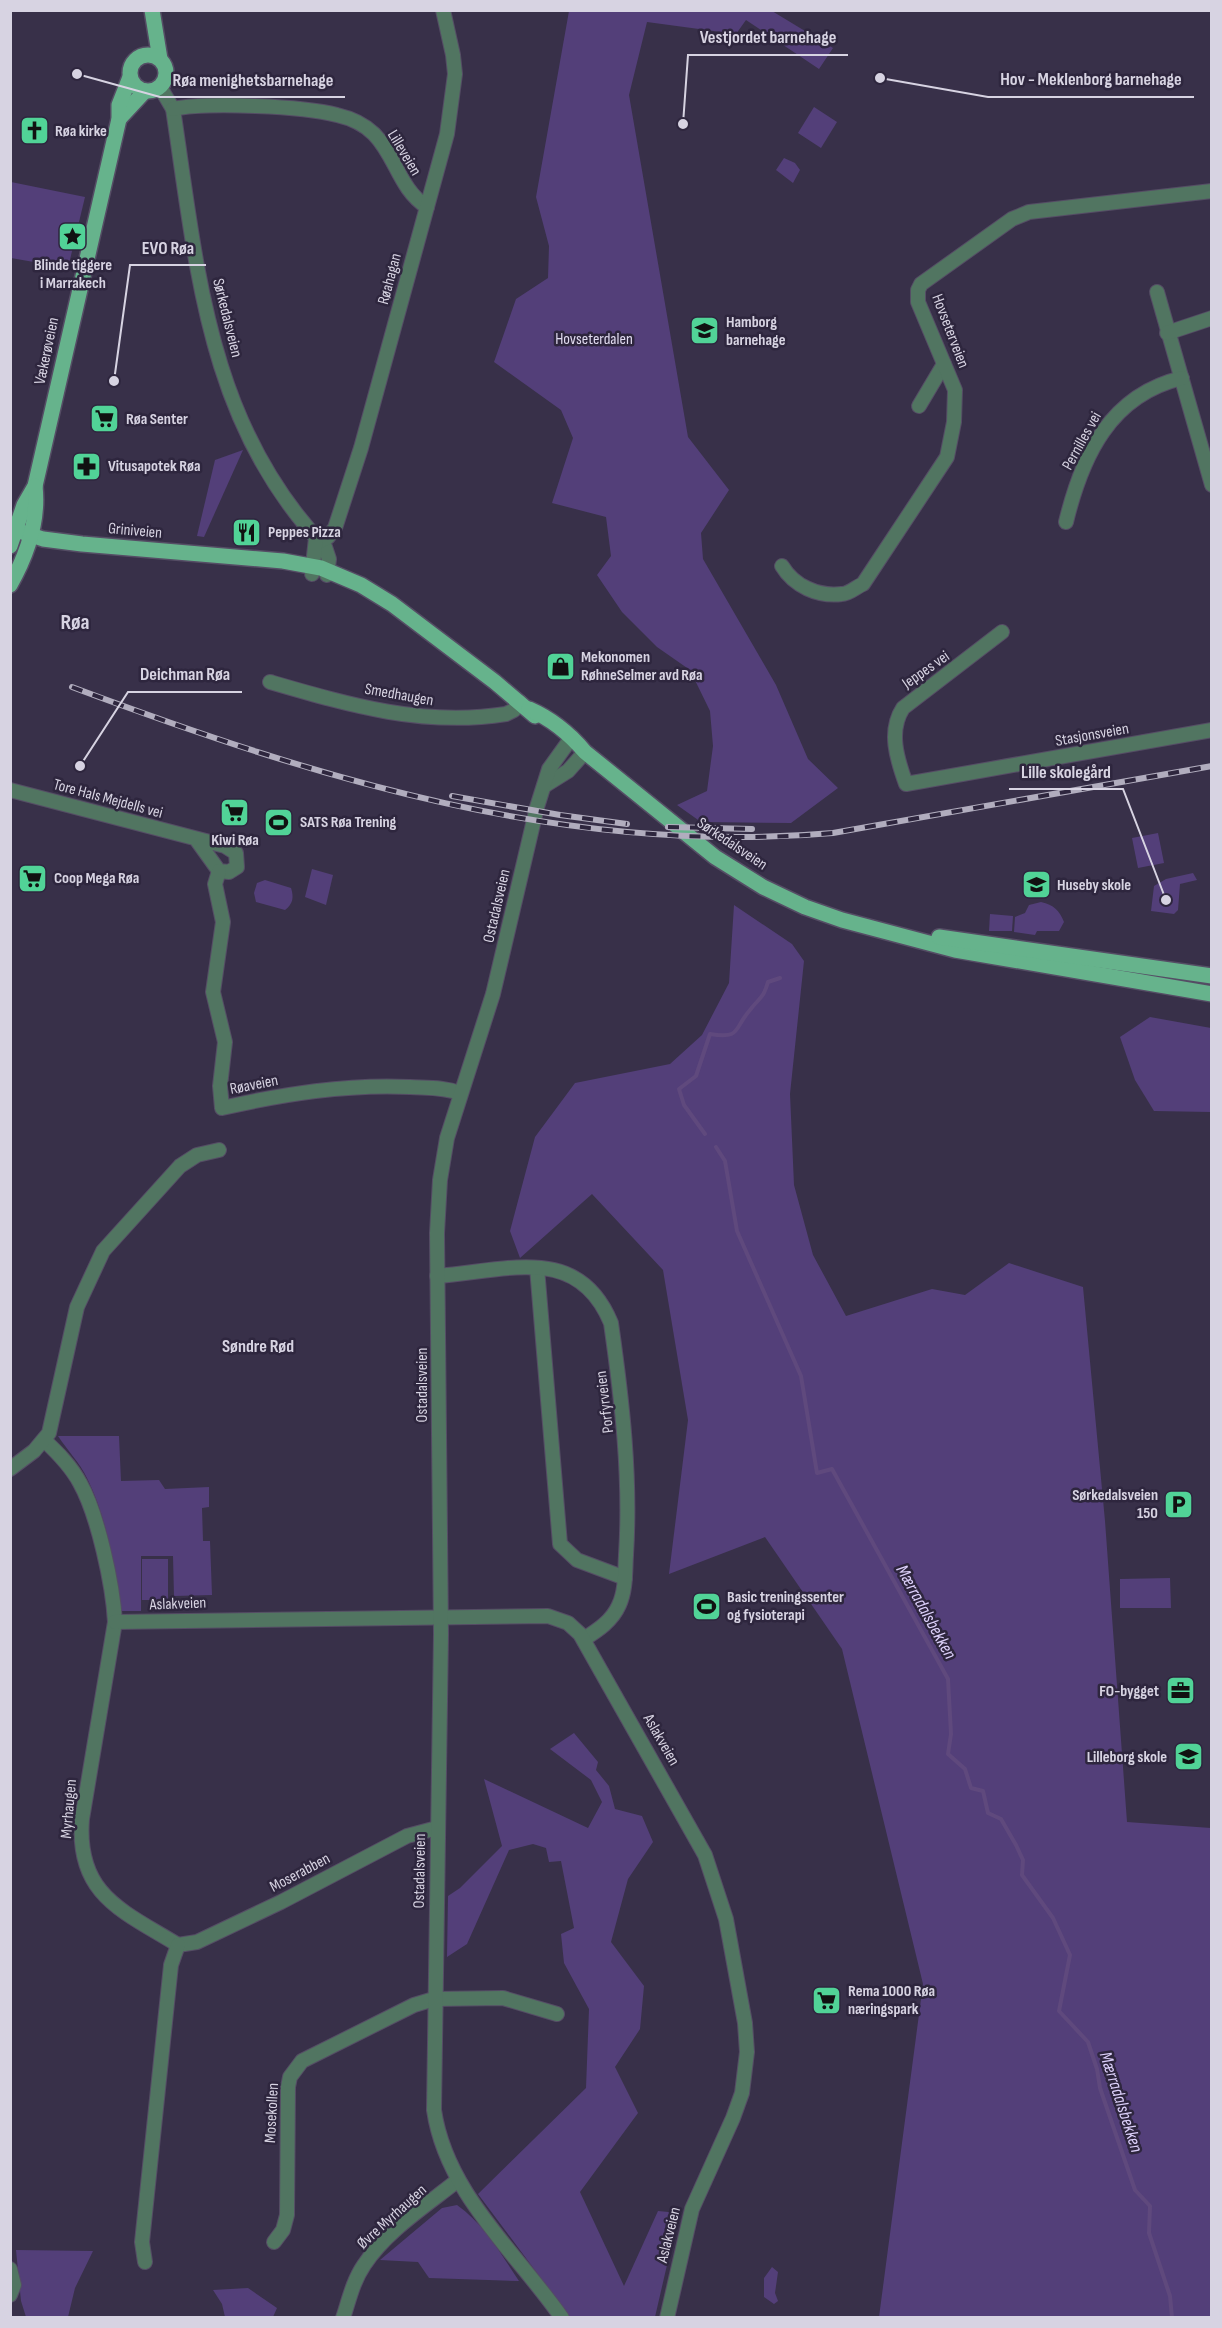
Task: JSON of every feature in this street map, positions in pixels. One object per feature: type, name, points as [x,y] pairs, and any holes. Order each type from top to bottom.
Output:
[{"type":"main road","points":[[145,91],[135,86],[130,77],[132,65],[140,57],[152,12]]},
{"type":"main road","points":[[118,119],[145,91],[160,87],[166,75],[165,66],[160,58],[152,12]]},
{"type":"main road","points":[[140,57],[150,55],[160,58]]},
{"type":"main road","name":"Vækerøveien","points":[[10,546],[13,529],[35,486],[118,119],[119,105],[130,77]]},
{"type":"main road","name":"Vækerøveien","points":[[10,585],[25,557],[37,504],[35,486]]},
{"type":"main road","name":"Griniveien","points":[[13,529],[30,536],[82,544],[259,560],[323,572]]},
{"type":"main road","name":"Sørkedalsveien","points":[[323,572],[361,585],[392,604],[525,705],[539,722],[570,740],[684,834],[764,887],[805,907],[880,930],[1020,963],[1149,981],[1212,994]]},
{"type":"main road","name":"Sørkedalsveien","points":[[880,930],[1212,976]]},
{"type":"street","name":"Røahagan","points":[[318,541],[335,528],[360,450],[447,134],[453,95],[453,55],[443,10]]},
{"type":"street","name":"Sørkedalsveien","points":[[160,87],[173,109],[204,308],[222,372],[233,400],[266,466],[327,552],[323,572]]},
{"type":"street","name":"Lilleveien","points":[[173,109],[209,106],[312,111],[351,119],[373,133],[382,144],[407,190],[427,207]]},
{"type":"street","name":"Hovseterveien","points":[[782,566],[790,579],[817,593],[844,594],[863,584],[947,457],[954,422],[955,390],[918,302],[918,290],[929,278],[1012,219],[1042,208],[1212,191]]},
{"type":"street","points":[[1157,292],[1212,485]]},
{"type":"street","points":[[1167,333],[1212,318]]},
{"type":"street","points":[[919,406],[944,364]]},
{"type":"street","name":"Pernilles vei","points":[[1066,522],[1083,470],[1116,414],[1145,390],[1182,378]]},
{"type":"street","name":"Jeppes vei","points":[[906,784],[894,735],[896,721],[903,708],[1002,633]]},
{"type":"street","name":"Smedhaugen","points":[[270,682],[384,711],[448,720],[506,714],[525,705]]},
{"type":"street","name":"Stasjonsveien","points":[[906,784],[1212,730]]},
{"type":"street","name":"Ostadalsveien","points":[[562,2318],[458,2180],[444,2151],[434,2110],[441,1616],[437,1276],[440,1180],[447,1138],[493,994],[537,807],[549,769],[570,740]]},
{"type":"street","points":[[544,786],[568,771],[585,752]]},
{"type":"street","name":"Tore Hals Mejdells vei","points":[[10,790],[225,846],[236,853],[237,867],[229,872],[219,871]]},
{"type":"street","points":[[196,839],[219,871]]},
{"type":"street","name":"Røaveien","points":[[219,871],[215,884],[223,922],[213,992],[225,1042],[220,1086],[222,1108],[326,1089],[358,1086],[435,1088],[460,1093]]},
{"type":"street","points":[[10,1469],[44,1440],[54,1419],[77,1307],[103,1251],[180,1166],[197,1155],[219,1150]]},
{"type":"street","points":[[537,1268],[560,1544],[578,1560],[624,1578]]},
{"type":"street","name":"Porfyrveien","points":[[437,1276],[537,1268],[562,1271],[582,1280],[598,1297],[610,1323],[625,1429],[628,1510],[624,1578],[622,1599],[614,1615],[584,1639]]},
{"type":"street","name":"Myrhaugen","points":[[44,1440],[65,1461],[80,1483],[90,1507],[111,1587],[115,1622],[82,1819],[81,1845],[91,1876],[103,1897],[178,1945]]},
{"type":"street","name":"Aslakveien","points":[[115,1622],[441,1616],[555,1617],[573,1626],[584,1639],[705,1855],[730,1935],[747,2037],[742,2092],[735,2114],[692,2209],[667,2318]]},
{"type":"street","name":"Moserabben","points":[[178,1945],[197,1942],[281,1902],[407,1836],[437,1828]]},
{"type":"street","points":[[145,2262],[142,2242],[171,1965],[178,1945]]},
{"type":"street","points":[[434,1999],[503,1998],[557,2014]]},
{"type":"street","name":"Mosekollen","points":[[274,2242],[283,2230],[287,2215],[288,2087],[294,2069],[311,2055],[414,2005],[434,1999]]},
{"type":"street","name":"Øvre Myrhaugen","points":[[343,2318],[356,2278],[364,2264],[393,2233],[458,2180]]},
{"type":"street","points":[[10,2269],[14,2285],[10,2295]]},
{"type":"green space","name":"Hovseterdalen","points":[[569,11],[772,11],[833,48],[819,69],[746,20],[736,34],[647,22],[629,95],[688,437],[729,490],[701,533],[703,559],[776,685],[808,759],[838,788],[791,823],[701,822],[677,805],[707,791],[713,746],[710,711],[690,670],[657,647],[622,612],[597,575],[611,556],[606,517],[552,503],[573,438],[561,410],[494,362],[516,299],[548,278],[549,246],[536,197]]},
{"type":"green space","points":[[814,107],[837,122],[821,148],[798,133]]},
{"type":"green space","points":[[784,158],[795,163],[800,170],[793,183],[776,170]]},
{"type":"green space","points":[[11,182],[85,197],[68,268],[11,258]]},
{"type":"green space","points":[[243,450],[204,537],[197,536],[215,460]]},
{"type":"green space","points":[[1158,833],[1164,863],[1138,868],[1132,838]]},
{"type":"green space","points":[[312,869],[333,875],[326,905],[305,897]]},
{"type":"green space","points":[[1193,873],[1197,880],[1180,884],[1178,910],[1174,914],[1151,911],[1154,886],[1166,879]]},
{"type":"green space","points":[[265,880],[291,888],[292,900],[285,910],[256,902],[254,893],[257,883]]},
{"type":"green space","points":[[1041,902],[1053,906],[1060,914],[1064,922],[1059,931],[1037,931],[1035,935],[1014,932],[1015,917],[1025,913],[1029,905]]},
{"type":"green space","points":[[734,905],[792,944],[804,961],[790,1094],[794,1185],[813,1255],[846,1316],[932,1289],[965,1295],[1009,1263],[1083,1287],[1105,1521],[1127,1822],[1211,1828],[1211,2317],[879,2317],[923,1984],[842,1649],[765,1537],[669,1574],[688,1420],[663,1270],[592,1194],[520,1258],[510,1231],[535,1137],[575,1083],[670,1064],[702,1035],[729,983]]},
{"type":"green space","points":[[990,914],[1013,916],[1012,931],[989,931]]},
{"type":"green space","points":[[1150,1017],[1211,1028],[1211,1112],[1154,1111],[1135,1080],[1120,1037]]},
{"type":"green space","points":[[58,1436],[119,1436],[121,1481],[159,1480],[165,1489],[209,1487],[209,1507],[202,1508],[203,1541],[210,1541],[212,1595],[174,1596],[173,1556],[141,1556],[141,1611],[120,1611],[113,1560],[100,1509],[84,1472]]},
{"type":"green space","points":[[142,1559],[168,1559],[168,1600],[142,1600]]},
{"type":"green space","points":[[1170,1578],[1171,1608],[1120,1608],[1120,1579]]},
{"type":"green space","points":[[574,1733],[598,1762],[596,1770],[609,1786],[615,1809],[642,1816],[653,1842],[628,1879],[611,1942],[644,1986],[640,2029],[615,2067],[638,2113],[580,2192],[624,2286],[658,2211],[679,2213],[655,2317],[570,2317],[478,2194],[586,2088],[589,2009],[564,1963],[561,1934],[574,1928],[561,1861],[549,1862],[546,1848],[533,1844],[509,1850],[467,1944],[447,1957],[448,1896],[460,1888],[502,1846],[484,1779],[588,1828],[602,1802],[591,1780],[550,1749]]},
{"type":"green space","points":[[457,2205],[484,2230],[519,2281],[429,2278],[418,2262],[380,2260],[442,2208]]},
{"type":"green space","points":[[16,2250],[93,2251],[75,2288],[68,2317],[26,2317],[21,2301]]},
{"type":"green space","points":[[772,2267],[778,2272],[775,2293],[778,2301],[774,2304],[764,2297],[764,2278]]},
{"type":"green space","points":[[248,2288],[277,2308],[273,2317],[225,2317],[222,2304],[213,2290]]},
{"type":"waterway","name":"Mærradalsbekken","points":[[705,1134],[684,1105],[679,1089],[696,1076],[710,1034],[727,1035],[736,1031],[763,995],[768,982],[780,978]]},
{"type":"waterway","name":"Mærradalsbekken","points":[[716,1147],[725,1161],[737,1231],[801,1376],[817,1473],[832,1469],[948,1679],[951,1734],[948,1754],[965,1769],[971,1788],[983,1791],[988,1813],[1001,1819],[1023,1860],[1022,1875],[1053,1918],[1070,1955],[1059,2011],[1088,2042],[1097,2069],[1100,2088],[1135,2190],[1150,2206],[1149,2233],[1170,2296],[1172,2318]]},
{"type":"railway","points":[[72,687],[164,721],[351,780],[445,803],[540,821],[636,833],[734,837],[833,833],[1212,766]]},
{"type":"railway","points":[[452,796],[627,824]]},
{"type":"railway","points":[[668,827],[752,829]]},
{"type":"place","name":"Røa menighetsbarnehage","points":[[77,74]]},
{"type":"place","name":"Hov - Meklenborg barnehage","points":[[880,78]]},
{"type":"place","name":"Vestjordet barnehage","points":[[683,124]]},
{"type":"place","name":"Røa kirke","points":[[34,131]]},
{"type":"place","name":"Blinde tiggere i Marrakech","points":[[73,237]]},
{"type":"place","name":"Hamborg barnehage","points":[[705,331]]},
{"type":"place","name":"EVO Røa","points":[[114,381]]},
{"type":"place","name":"Røa Senter","points":[[105,419]]},
{"type":"place","name":"Vitusapotek Røa","points":[[87,466]]},
{"type":"place","name":"Peppes Pizza","points":[[247,532]]},
{"type":"place","name":"Mekonomen RøhneSelmer avd Røa","points":[[560,666]]},
{"type":"place","name":"Deichman Røa","points":[[80,766]]},
{"type":"place","name":"Kiwi Røa","points":[[235,812]]},
{"type":"place","name":"SATS Røa Trening","points":[[279,822]]},
{"type":"place","name":"Coop Mega Røa","points":[[33,878]]},
{"type":"place","name":"Huseby skole","points":[[1036,885]]},
{"type":"place","name":"Lille skolegård","points":[[1166,900]]},
{"type":"place","name":"Sørkedalsveien 150","points":[[1179,1504]]},
{"type":"place","name":"Basic treningssenter og fysioterapi","points":[[706,1606]]},
{"type":"place","name":"FO-bygget","points":[[1180,1691]]},
{"type":"place","name":"Lilleborg skole","points":[[1188,1757]]},
{"type":"place","name":"Rema 1000 Røa næringspark","points":[[827,2000]]},
{"type":"district","name":"Røa","points":[[75,622]]},
{"type":"district","name":"Søndre Rød","points":[[258,1346]]}]
